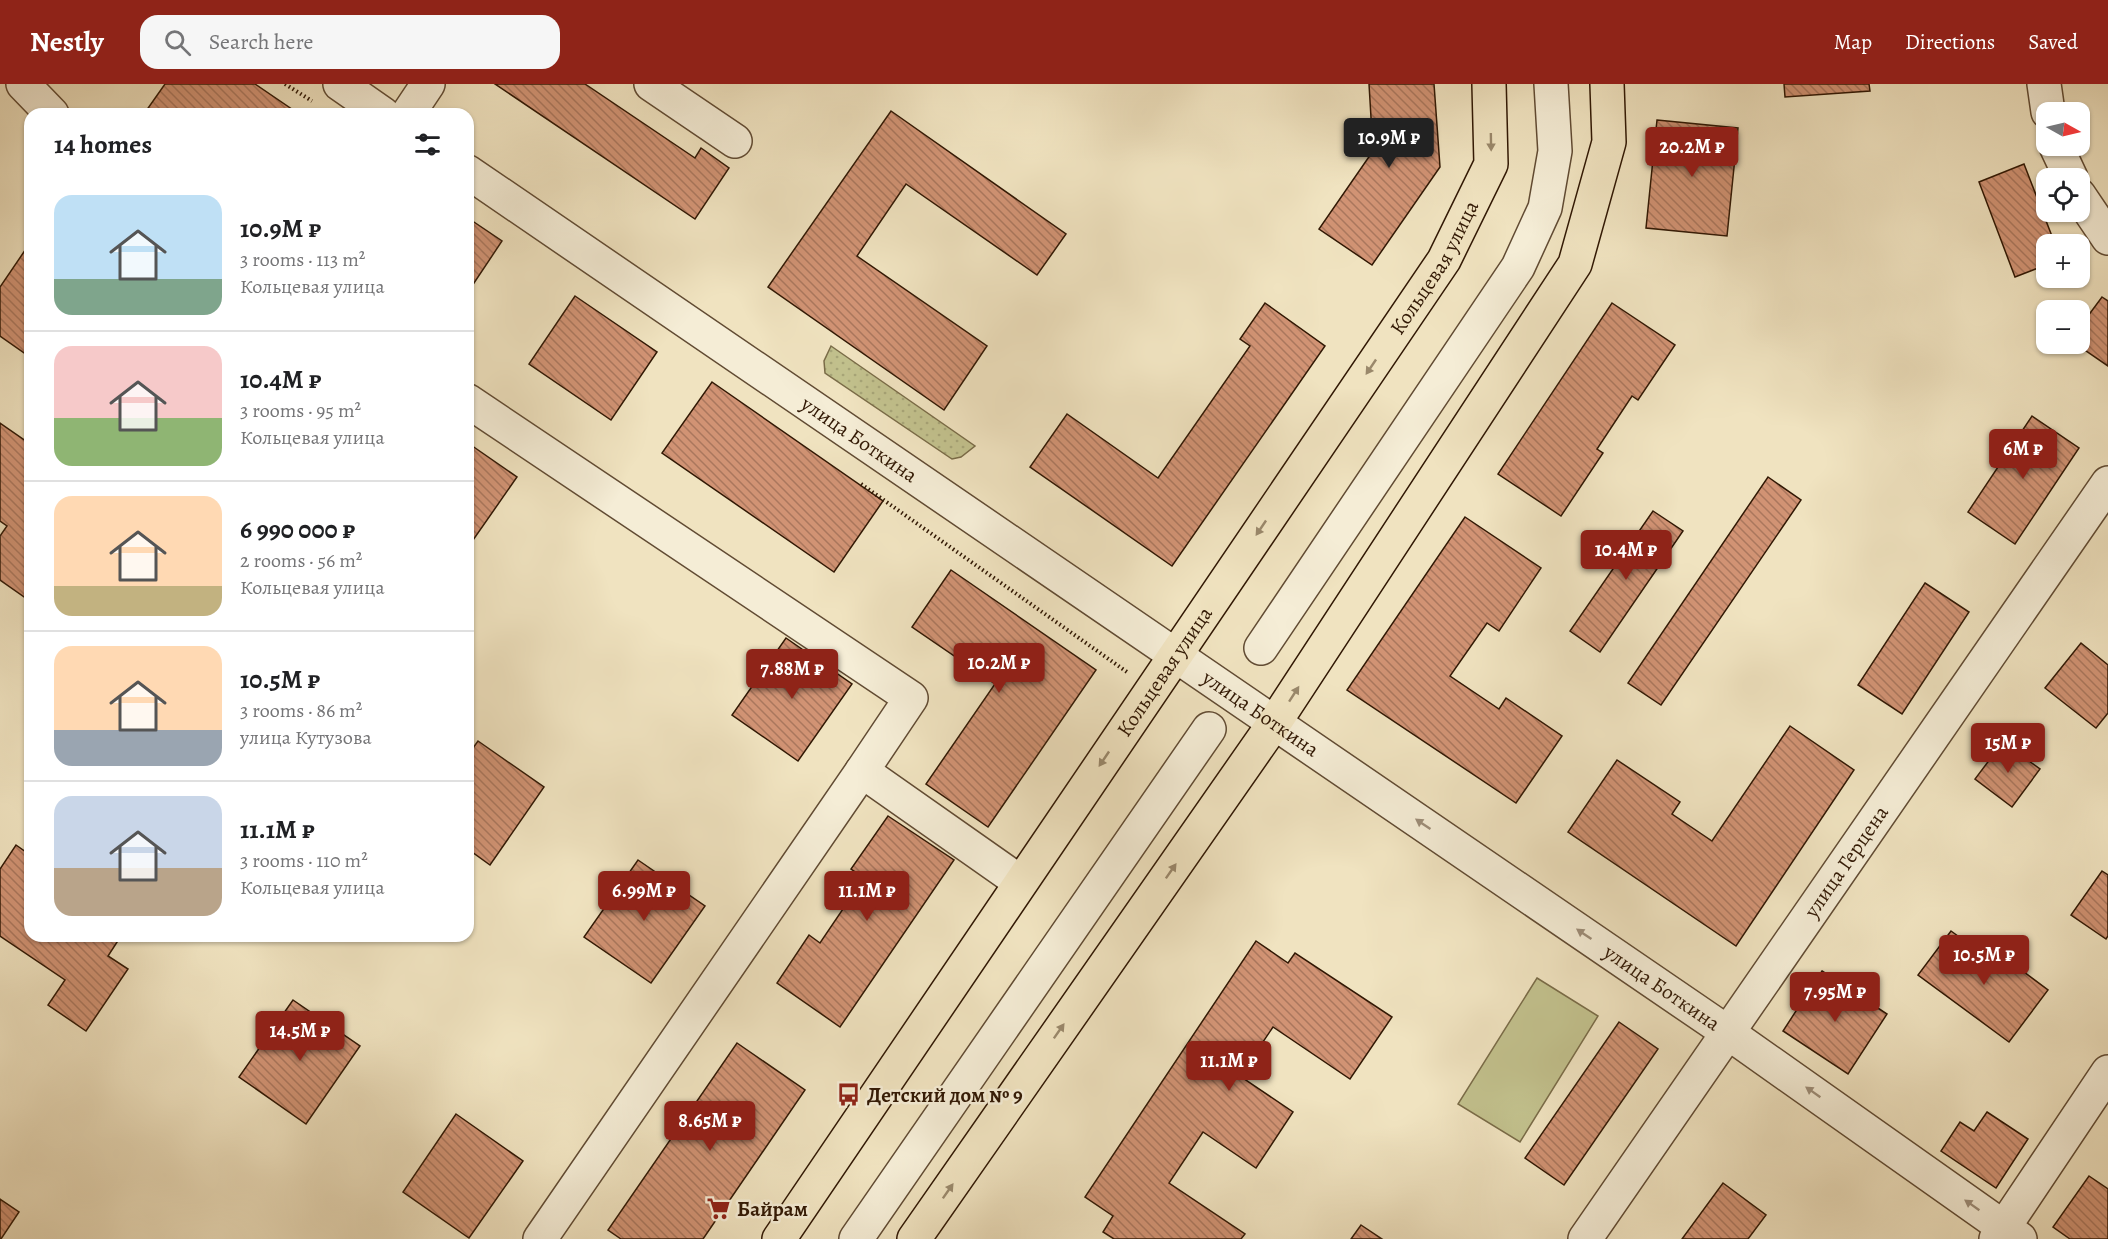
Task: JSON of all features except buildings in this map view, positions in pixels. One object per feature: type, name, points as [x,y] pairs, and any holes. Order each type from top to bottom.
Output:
[{"type":"main road","name":"Кольцевая улица","points":[[779,1239],[1444,260],[1491,164],[1490,84]]},
{"type":"main road","points":[[914,1239],[1275,722],[1575,264],[1609,142],[1607,84]]},
{"type":"street","points":[[22,84],[46,108]]},
{"type":"street","points":[[339,84],[374,108]]},
{"type":"street","points":[[412,108],[428,84]]},
{"type":"street","points":[[651,84],[735,141]]},
{"type":"street","points":[[1261,648],[1518,267],[1545,208],[1555,151],[1551,84]]},
{"type":"street","points":[[2044,84],[2047,102]]},
{"type":"street","name":"улица Боткина","points":[[474,176],[1727,1032],[2007,1235]]},
{"type":"street","points":[[2090,211],[2108,238]]},
{"type":"street","points":[[474,405],[911,698],[540,1239]]},
{"type":"street","name":"улица Герцена","points":[[1584,1239],[2108,483]]},
{"type":"street","points":[[856,1239],[1209,729]]},
{"type":"street","points":[[862,771],[1020,882]]},
{"type":"street","points":[[2007,1235],[2108,1072]]},
{"type":"shaded area","points":[[831,346],[975,446],[961,457],[952,459],[825,373],[824,361]]},
{"type":"shaded area","points":[[1537,978],[1598,1016],[1520,1142],[1458,1104]]},
{"type":"place","name":"Детский дом № 9","points":[[849,1095]]},
{"type":"place","name":"Байрам","points":[[719,1209]]}]
